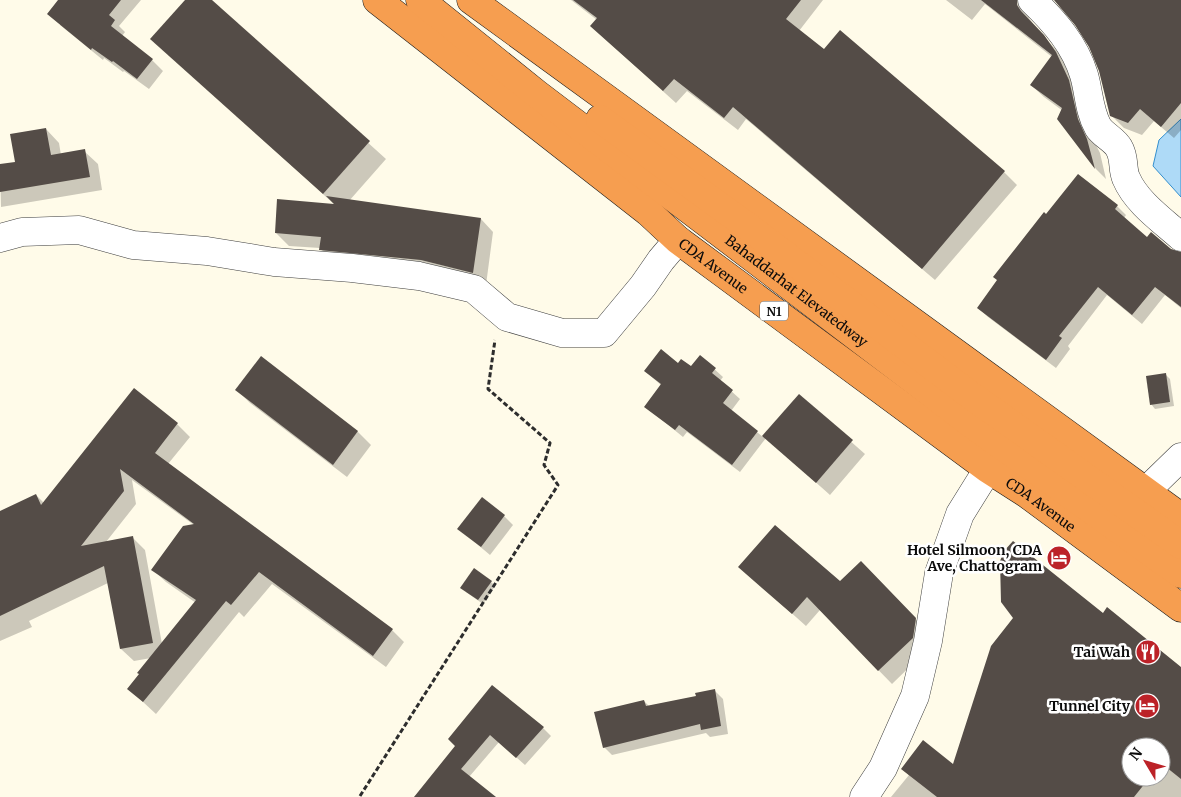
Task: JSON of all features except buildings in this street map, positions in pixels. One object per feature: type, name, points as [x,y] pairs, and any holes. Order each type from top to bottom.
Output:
[{"type":"highway","name":"CDA Avenue","points":[[377,0],[648,212],[678,240],[988,469],[1027,494],[1181,608]]},
{"type":"highway","name":"Bahaddarhat Elevatedway","points":[[420,0],[537,94],[973,426],[1181,574]]},
{"type":"highway","name":"Bahaddarhat Elevatedway","points":[[446,0],[548,81],[735,217],[969,394],[1176,532]]},
{"type":"highway","points":[[471,0],[1145,492],[1176,532]]},
{"type":"highway","points":[[503,0],[1092,453],[1176,532]]},
{"type":"street","points":[[1032,0],[1049,16],[1074,51],[1084,75],[1098,128],[1119,148],[1124,160],[1126,177],[1136,195],[1181,237]]},
{"type":"street","points":[[0,238],[22,232],[79,230],[133,245],[207,250],[274,262],[352,268],[419,276],[474,289],[507,317],[562,333],[604,333],[678,240]]},
{"type":"street","points":[[1145,492],[1181,457]]},
{"type":"street","points":[[864,797],[883,768],[914,696],[928,641],[940,573],[960,514],[988,469]]},
{"type":"path","points":[[360,796],[558,485],[544,466],[550,443],[488,390],[499,311]]},
{"type":"water","points":[[1181,119],[1181,197],[1153,166],[1159,140]]},
{"type":"place","name":"Hotel Silmoon, CDA Ave, Chattogram","points":[[1059,558]]},
{"type":"place","name":"Tai Wah","points":[[1148,652]]},
{"type":"place","name":"Tunnel City","points":[[1147,706]]}]
